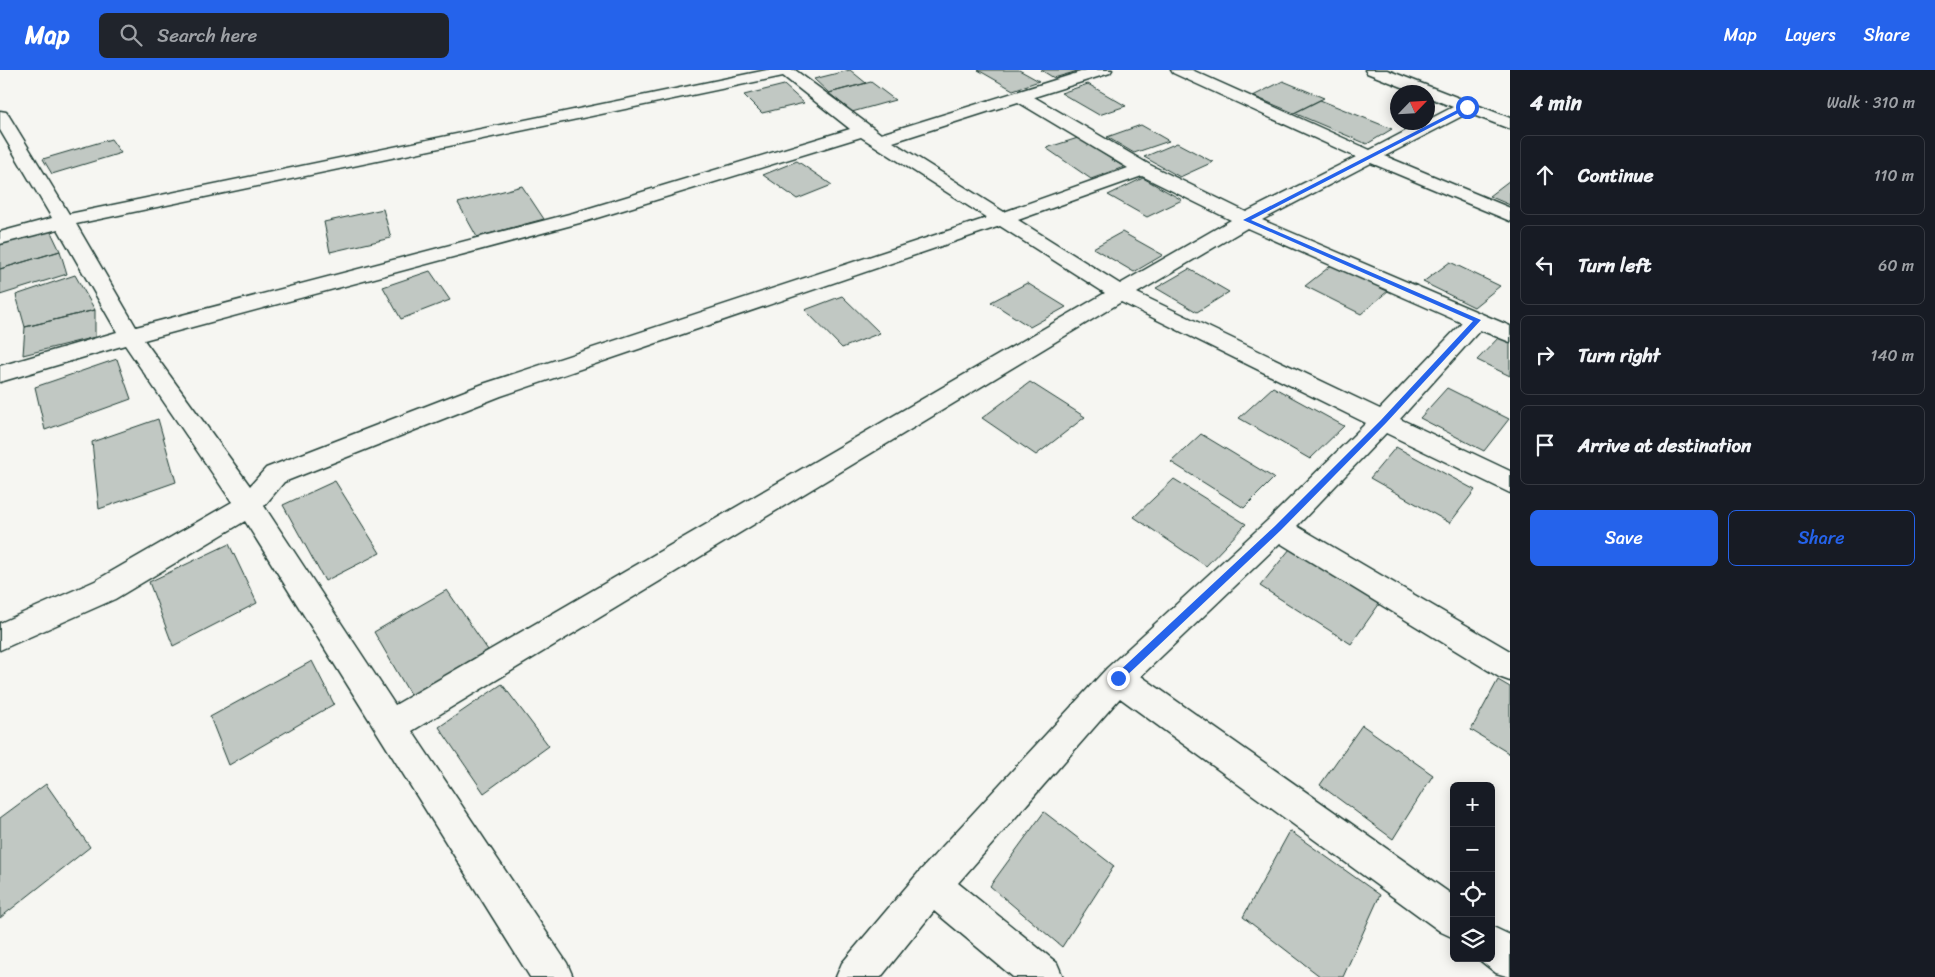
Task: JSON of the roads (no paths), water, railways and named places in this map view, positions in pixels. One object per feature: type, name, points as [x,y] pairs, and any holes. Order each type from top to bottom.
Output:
[{"type":"street","points":[[0,238],[64,221],[785,70],[871,136],[1120,293],[1510,483]]},
{"type":"street","points":[[0,374],[130,336],[580,217],[871,136],[1021,97],[1104,70]]},
{"type":"street","points":[[1178,70],[1369,156],[1510,215]]},
{"type":"street","points":[[1373,70],[1510,124]]},
{"type":"street","points":[[1021,97],[1143,169],[1246,220],[1510,335]]},
{"type":"street","points":[[390,726],[1246,220],[1467,107]]},
{"type":"street","points":[[0,116],[64,221],[130,336],[249,505],[553,977]]},
{"type":"street","points":[[0,637],[105,590],[249,505],[275,475],[492,390],[1002,219],[1143,169]]},
{"type":"street","points":[[856,977],[932,885],[1118,678],[1278,528],[1383,421],[1477,320]]},
{"type":"street","points":[[1278,528],[1510,667]]},
{"type":"street","points":[[1118,678],[1453,917]]},
{"type":"street","points":[[932,885],[1043,977]]},
{"type":"street","points":[[1495,948],[1510,959]]}]
